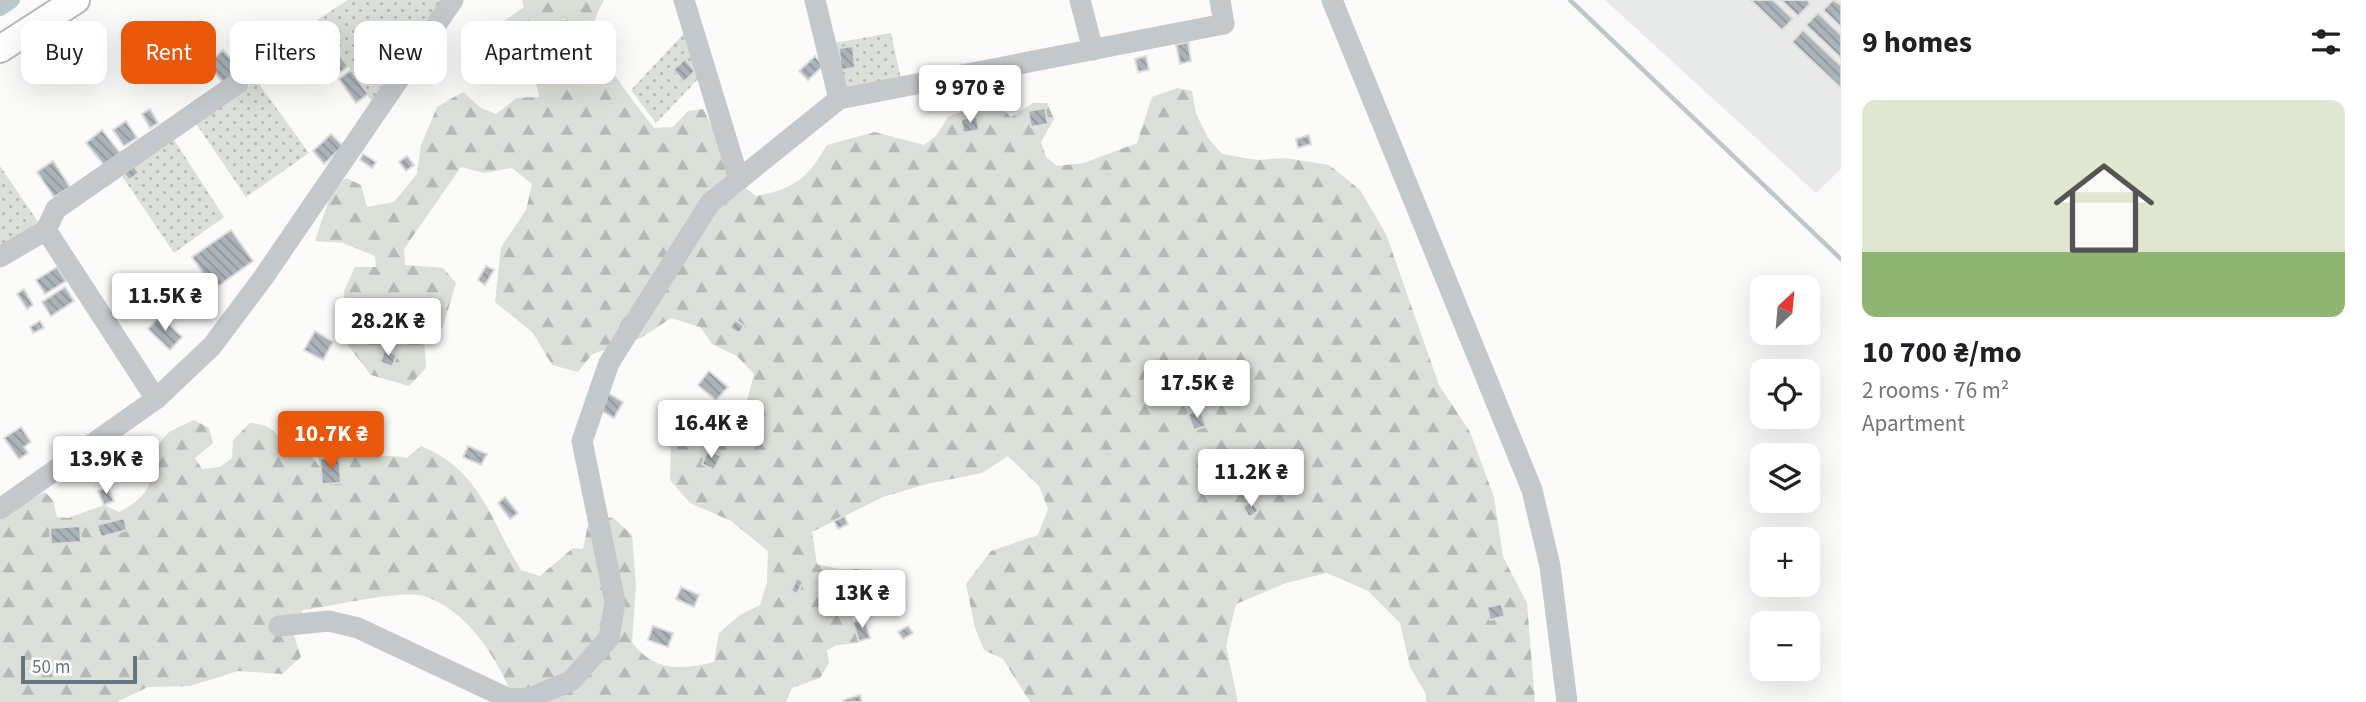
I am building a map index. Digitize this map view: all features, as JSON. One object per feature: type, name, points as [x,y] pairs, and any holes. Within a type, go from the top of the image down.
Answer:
[{"type":"main road","points":[[0,49],[76,0]]},
{"type":"street","points":[[0,509],[156,399],[212,346],[263,278],[453,0]]},
{"type":"street","points":[[684,0],[738,180]]},
{"type":"street","points":[[815,0],[839,99]]},
{"type":"street","points":[[1080,0],[1093,50]]},
{"type":"street","points":[[279,626],[330,621],[358,628],[509,699],[530,698],[571,681],[609,638],[615,602],[582,441],[609,363],[710,203],[839,99],[1224,24],[1220,0]]},
{"type":"street","points":[[1332,0],[1532,490],[1550,566],[1567,702]]},
{"type":"street","points":[[0,257],[46,230],[57,209],[237,84]]},
{"type":"street","points":[[46,230],[156,399]]},
{"type":"shaded area","points":[[1605,0],[1841,0],[1841,169],[1816,193]]},
{"type":"green space","points":[[348,0],[446,0],[432,21],[354,21],[354,75],[340,54],[340,21],[317,20]]},
{"type":"green space","points":[[522,0],[604,0],[595,21],[504,21],[524,7]]},
{"type":"green space","points":[[688,29],[702,75],[656,123],[631,90]]},
{"type":"green space","points":[[891,33],[901,79],[843,89],[834,43]]},
{"type":"green space","points":[[616,77],[654,128],[673,127],[688,111],[703,109],[744,187],[756,196],[780,190],[799,180],[813,166],[827,145],[875,132],[924,145],[936,136],[948,117],[991,99],[1011,117],[1033,103],[1047,103],[1054,119],[1041,142],[1046,157],[1057,166],[1084,163],[1137,143],[1152,97],[1177,88],[1192,91],[1196,114],[1208,138],[1222,154],[1257,160],[1285,158],[1329,165],[1360,190],[1386,234],[1439,385],[1470,432],[1494,497],[1503,557],[1527,603],[1535,702],[1426,702],[1426,694],[1410,667],[1400,623],[1368,591],[1327,573],[1286,583],[1236,604],[1226,646],[1238,702],[1030,702],[1003,659],[984,650],[975,628],[966,584],[991,551],[1038,535],[1048,509],[1039,486],[1008,456],[982,473],[927,484],[883,497],[812,532],[817,564],[839,569],[871,569],[880,605],[851,613],[858,643],[837,645],[827,650],[829,663],[820,678],[792,688],[786,702],[515,702],[501,671],[470,626],[457,614],[427,597],[402,595],[303,610],[294,635],[301,657],[282,674],[238,671],[190,686],[148,687],[117,702],[0,702],[0,517],[15,506],[45,492],[53,500],[57,517],[68,518],[104,505],[119,512],[144,494],[149,485],[157,448],[165,436],[194,420],[209,428],[213,443],[195,458],[202,469],[220,467],[232,458],[233,440],[250,423],[273,431],[282,444],[302,446],[320,467],[323,484],[341,482],[339,457],[343,448],[360,454],[407,458],[421,446],[442,456],[471,483],[521,570],[540,576],[573,548],[583,549],[588,524],[612,517],[632,535],[636,586],[632,642],[640,652],[659,664],[679,667],[714,662],[719,633],[740,615],[760,605],[767,583],[768,551],[731,521],[690,503],[670,480],[671,439],[683,414],[708,416],[732,424],[744,412],[754,374],[737,356],[712,344],[700,327],[671,318],[641,338],[592,354],[578,372],[552,365],[533,333],[495,302],[501,247],[526,210],[532,184],[512,168],[484,173],[461,167],[404,249],[405,265],[443,268],[456,283],[443,327],[424,337],[426,368],[409,386],[371,375],[347,344],[344,291],[355,267],[376,267],[375,256],[343,243],[315,241],[331,193],[346,178],[361,185],[367,207],[394,202],[417,174],[421,145],[437,107],[463,92],[481,108],[496,114],[517,98],[539,97],[536,84],[616,84]]},
{"type":"green space","points":[[250,84],[259,84],[309,153],[246,197],[195,122]]},
{"type":"green space","points":[[360,84],[390,84],[375,106]]},
{"type":"green space","points":[[171,135],[224,217],[174,253],[118,170]]},
{"type":"green space","points":[[0,166],[38,222],[0,247]]},
{"type":"building","points":[[1751,0],[1773,0],[1793,19],[1782,30]]},
{"type":"building","points":[[1781,0],[1807,0],[1810,4],[1798,16]]},
{"type":"building","points":[[1833,0],[1841,5],[1841,27],[1823,10]]},
{"type":"building","points":[[1818,13],[1841,35],[1841,58],[1806,25]]},
{"type":"building","points":[[1803,30],[1841,66],[1841,88],[1792,42]]},
{"type":"building","points":[[1188,42],[1191,61],[1180,64],[1176,45]]},
{"type":"building","points":[[853,46],[855,68],[841,70],[839,48]]},
{"type":"building","points":[[223,50],[230,58],[230,79],[224,84],[216,75],[216,56]]},
{"type":"building","points":[[340,56],[348,66],[340,73]]},
{"type":"building","points":[[815,56],[823,66],[808,80],[799,71]]},
{"type":"building","points":[[1146,56],[1149,70],[1138,72],[1135,59]]},
{"type":"building","points":[[685,59],[695,71],[684,82],[673,70]]},
{"type":"building","points":[[351,70],[354,84],[361,84],[368,94],[356,103],[340,78]]},
{"type":"building","points":[[1045,108],[1048,124],[1031,127],[1028,111]]},
{"type":"building","points":[[150,109],[158,123],[150,128],[142,114]]},
{"type":"building","points":[[977,117],[979,130],[963,133],[961,119]]},
{"type":"building","points":[[126,121],[137,138],[124,146],[113,130]]},
{"type":"building","points":[[102,130],[120,153],[104,165],[86,143]]},
{"type":"building","points":[[331,134],[343,146],[324,164],[313,151]]},
{"type":"building","points":[[1309,135],[1311,144],[1298,148],[1296,139]]},
{"type":"building","points":[[363,154],[376,162],[372,168],[360,160]]},
{"type":"building","points":[[407,156],[414,165],[406,171],[399,162]]},
{"type":"building","points":[[53,161],[70,187],[54,197],[37,172]]},
{"type":"building","points":[[133,165],[139,173],[129,180],[123,172]]},
{"type":"building","points":[[231,230],[253,261],[214,289],[192,257]]},
{"type":"building","points":[[486,266],[494,270],[485,285],[478,280]]},
{"type":"building","points":[[57,267],[66,281],[45,294],[36,280]]},
{"type":"building","points":[[65,287],[74,301],[51,316],[42,302]]},
{"type":"building","points":[[24,289],[33,305],[27,309],[17,294]]},
{"type":"building","points":[[160,316],[182,337],[170,350],[148,329]]},
{"type":"building","points":[[735,320],[744,326],[739,333],[730,328]]},
{"type":"building","points":[[40,321],[44,328],[33,333],[30,327]]},
{"type":"building","points":[[315,331],[333,342],[323,360],[304,350]]},
{"type":"building","points":[[385,350],[397,355],[392,367],[380,362]]},
{"type":"building","points":[[709,371],[728,387],[716,400],[698,385]]},
{"type":"building","points":[[606,392],[623,402],[614,418],[597,408]]},
{"type":"building","points":[[1200,409],[1206,426],[1194,430],[1188,414]]},
{"type":"building","points":[[21,427],[31,442],[24,447],[28,453],[19,459],[4,438]]},
{"type":"building","points":[[468,446],[487,454],[481,465],[463,457]]},
{"type":"building","points":[[708,450],[721,456],[714,470],[702,464]]},
{"type":"building","points":[[339,457],[341,483],[322,484],[320,459]]},
{"type":"building","points":[[108,487],[114,501],[104,505],[98,491]]},
{"type":"building","points":[[505,497],[518,513],[510,519],[498,503]]},
{"type":"building","points":[[1252,501],[1258,511],[1249,517],[1243,507]]},
{"type":"building","points":[[844,516],[848,524],[838,529],[834,521]]},
{"type":"building","points":[[124,518],[127,530],[101,537],[97,525]]},
{"type":"building","points":[[80,526],[81,542],[51,544],[50,528]]},
{"type":"building","points":[[797,578],[803,582],[797,594],[791,591]]},
{"type":"building","points":[[681,587],[699,595],[694,607],[676,599]]},
{"type":"building","points":[[1501,604],[1505,616],[1490,620],[1487,607]]},
{"type":"building","points":[[864,619],[870,638],[859,641],[853,622]]},
{"type":"building","points":[[653,626],[673,633],[668,647],[648,640]]},
{"type":"building","points":[[908,626],[913,633],[903,639],[898,632]]},
{"type":"building","points":[[860,695],[862,702],[843,700]]},
{"type":"waterway","points":[[0,8],[12,0]]},
{"type":"waterway","points":[[1570,0],[1841,259]]}]
